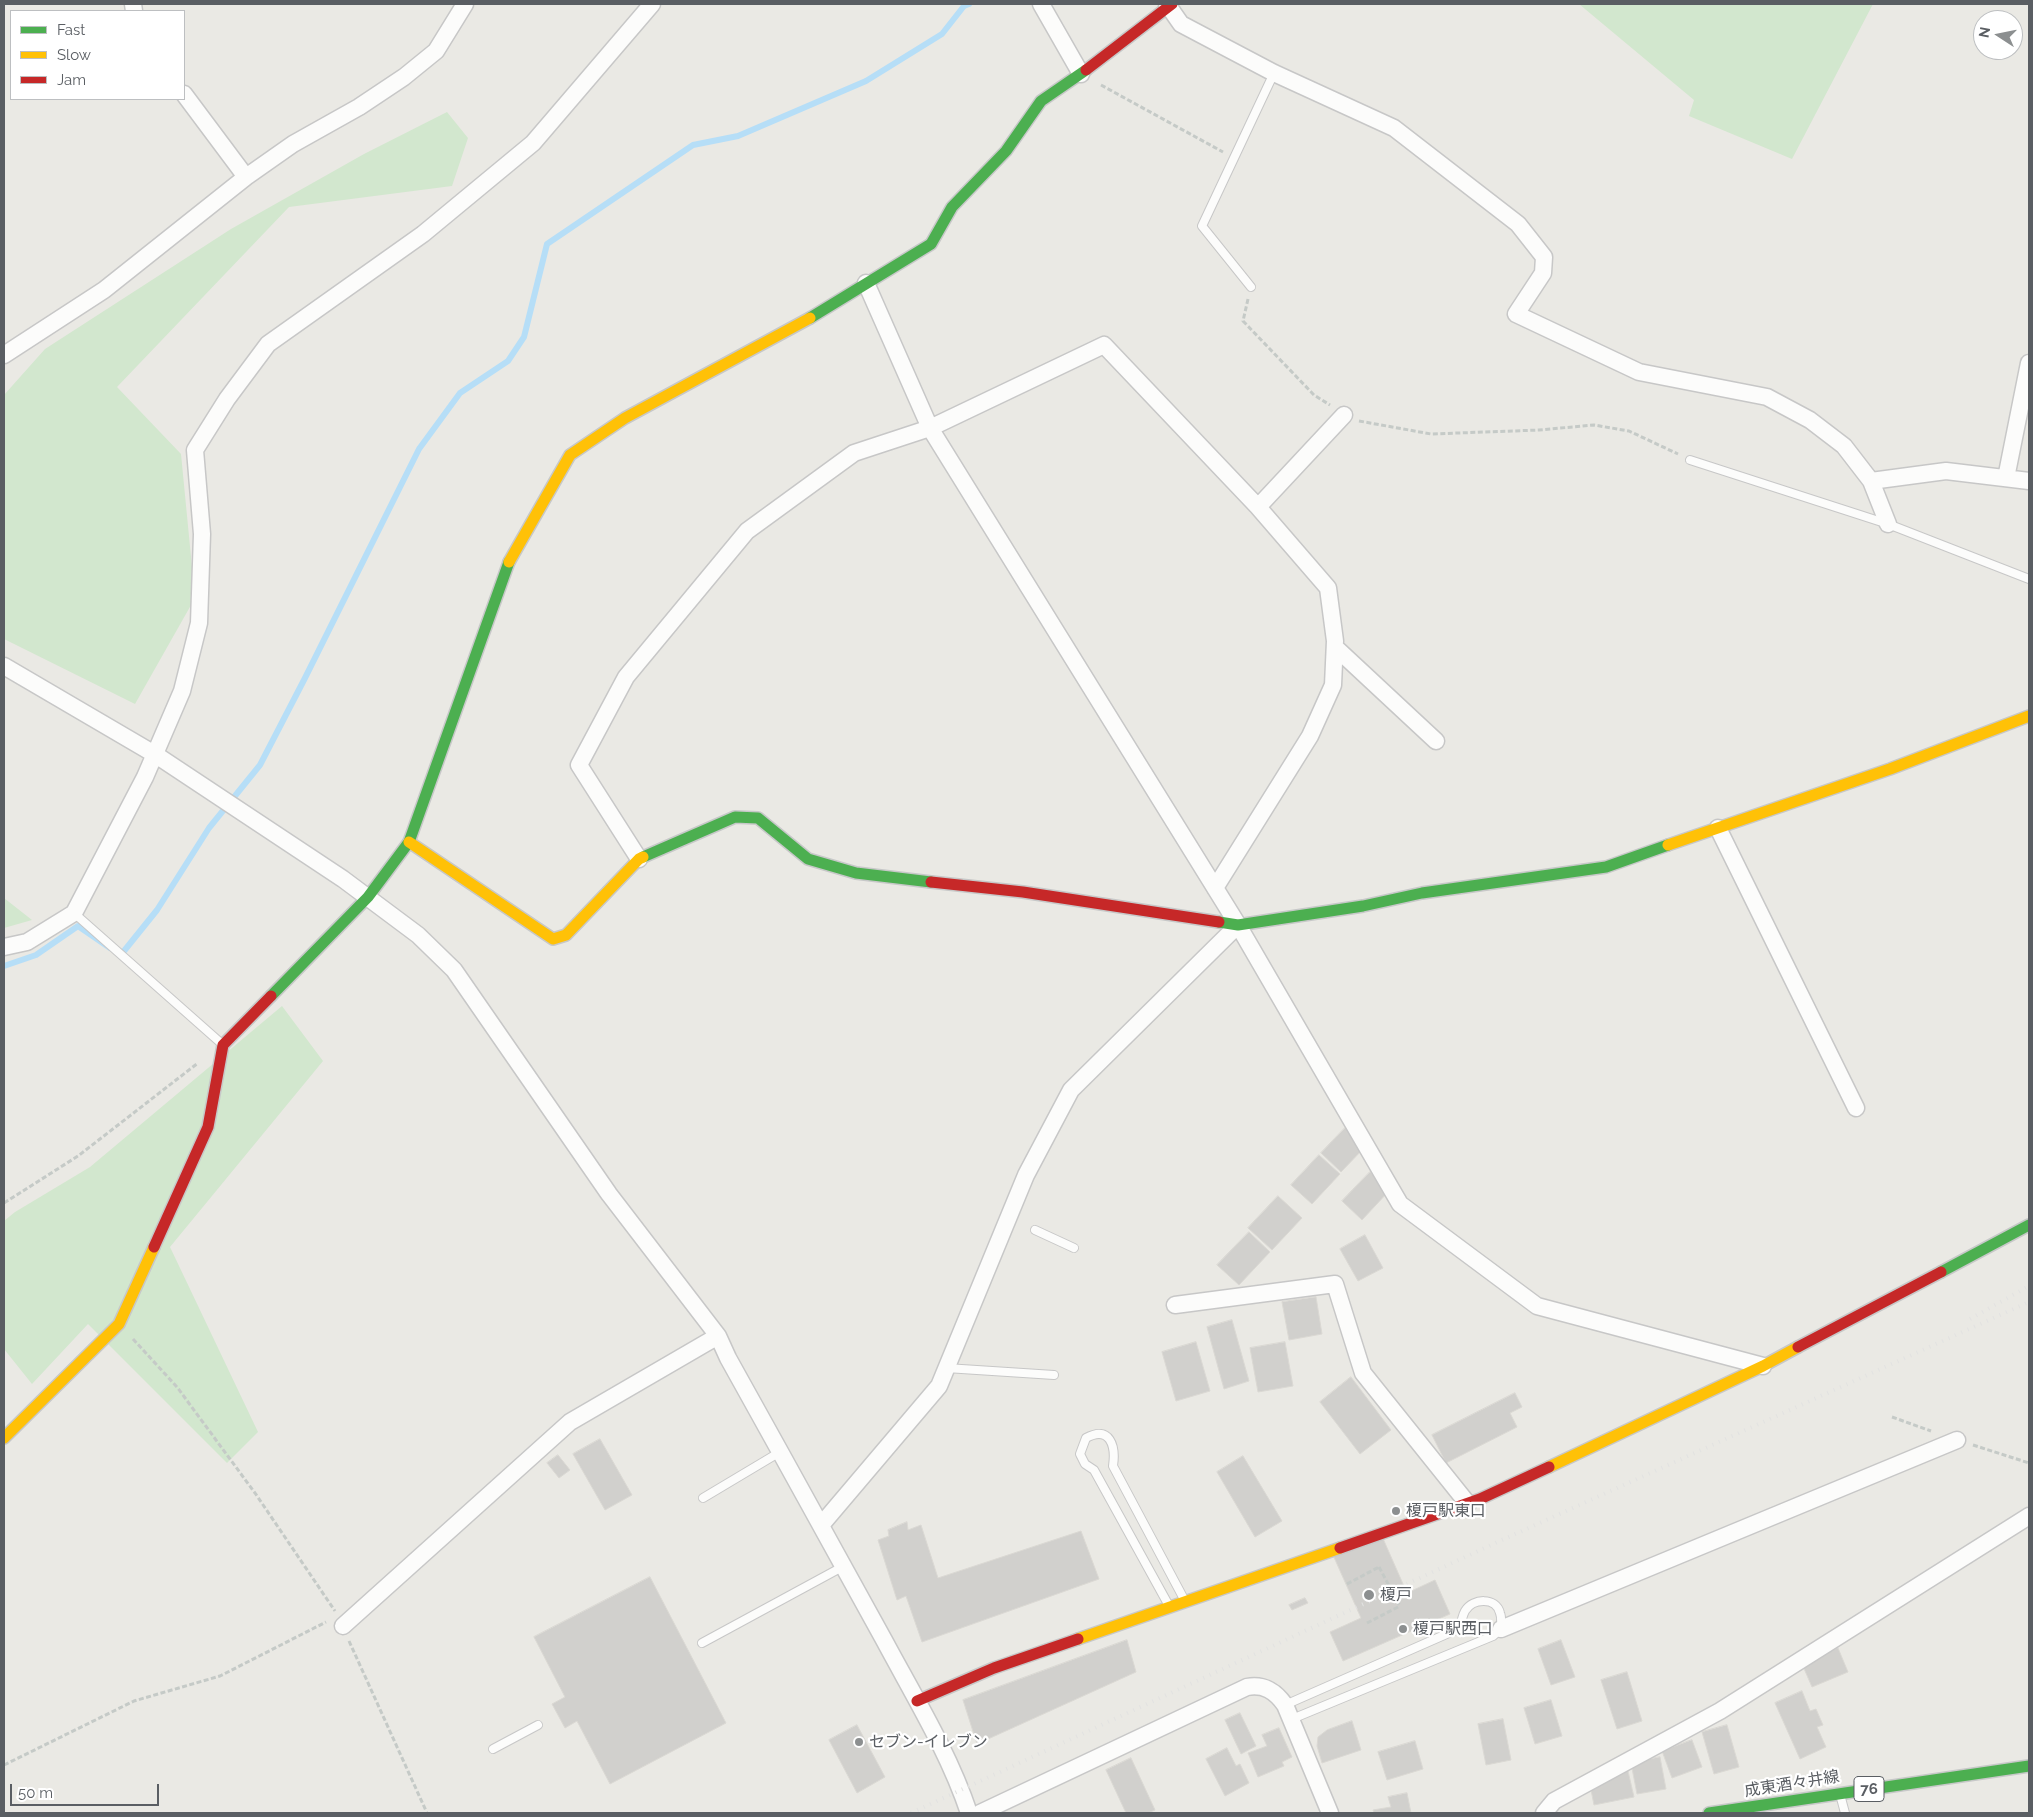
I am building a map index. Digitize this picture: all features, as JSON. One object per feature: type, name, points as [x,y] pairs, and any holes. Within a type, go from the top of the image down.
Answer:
[{"type":"street","points":[[4,355],[104,290],[246,177],[293,144],[360,108],[404,77],[436,51],[465,4]]},
{"type":"street","points":[[4,947],[27,942],[74,913],[156,755],[182,691],[199,623],[202,534],[195,450],[227,399],[268,344],[423,234],[533,143],[652,4]]},
{"type":"street","points":[[1041,4],[1081,74]]},
{"type":"street","points":[[4,1438],[119,1324],[208,1127],[223,1045],[368,897],[410,842],[511,557],[570,455],[624,418],[795,327],[930,244],[952,207],[1006,151],[1041,100],[1081,74],[1170,5],[1181,24],[1274,73],[1394,128],[1518,224],[1544,257],[1543,273],[1516,314],[1639,372],[1767,397],[1810,420],[1844,446],[1871,481],[1888,524]]},
{"type":"street","points":[[185,95],[246,177]]},
{"type":"street","points":[[866,283],[930,428],[1238,925],[1400,1204],[1537,1306],[1763,1366]]},
{"type":"street","points":[[639,859],[580,764],[626,677],[747,531],[854,453],[930,428],[1104,345],[1258,507],[1328,588],[1335,648],[1333,685],[1310,736],[1215,888]]},
{"type":"street","points":[[2006,478],[2029,364]]},
{"type":"street","points":[[1258,507],[1344,415]]},
{"type":"street","points":[[1871,481],[1946,471],[2029,481]]},
{"type":"street","points":[[1335,648],[1436,741]]},
{"type":"street","points":[[4,666],[156,755],[368,897],[418,935],[454,970],[609,1194],[718,1336],[728,1358],[822,1524],[917,1701],[961,1790],[970,1813]]},
{"type":"street","points":[[410,842],[553,939],[566,935],[639,859],[735,817],[758,818],[808,859],[856,873],[1023,892],[1238,925],[1362,906],[1422,893],[1606,867],[1890,770],[2029,716]]},
{"type":"street","points":[[1718,828],[1856,1108]]},
{"type":"street","points":[[822,1524],[939,1386],[1026,1175],[1071,1090],[1238,925]]},
{"type":"street","points":[[917,1701],[994,1668],[1468,1504],[1763,1366],[2029,1225]]},
{"type":"street","points":[[1175,1305],[1335,1284],[1363,1373],[1468,1504]]},
{"type":"street","points":[[340,1621],[570,1422],[718,1336]]},
{"type":"street","points":[[1501,1630],[1957,1440]]},
{"type":"street","points":[[1544,1813],[1554,1801],[1720,1711],[2029,1516]]},
{"type":"street","points":[[980,1813],[1246,1687],[1255,1686],[1266,1688],[1277,1694],[1289,1712],[1330,1813]]},
{"type":"street","name":"成東酒々井線","points":[[1709,1813],[2029,1766]]},
{"type":"lane","points":[[1251,287],[1202,226],[1274,73]]},
{"type":"lane","points":[[1690,460],[1888,524],[2029,580]]},
{"type":"lane","points":[[74,913],[223,1045]]},
{"type":"lane","points":[[1035,1230],[1074,1248]]},
{"type":"lane","points":[[946,1368],[1054,1375]]},
{"type":"lane","points":[[1169,1606],[1094,1470],[1085,1464],[1080,1454],[1086,1438],[1093,1434],[1111,1440],[1114,1448],[1113,1466],[1185,1601]]},
{"type":"lane","points":[[703,1498],[780,1452]]},
{"type":"lane","points":[[702,1643],[844,1566]]},
{"type":"lane","points":[[1482,1600],[1494,1604],[1500,1612],[1501,1630],[1493,1636],[1289,1712],[1458,1629],[1463,1621],[1465,1611],[1472,1603],[1482,1600]]},
{"type":"lane","points":[[493,1749],[538,1725]]},
{"type":"lane","points":[[1840,1793],[1845,1813]]},
{"type":"path","points":[[1081,74],[1234,158]]},
{"type":"path","points":[[1251,287],[1244,321],[1314,395],[1352,420],[1431,434],[1539,430],[1594,425],[1629,431],[1690,460]]},
{"type":"path","points":[[4,1203],[78,1156],[200,1062]]},
{"type":"path","points":[[119,1324],[177,1387],[255,1493],[340,1621],[427,1813]]},
{"type":"path","points":[[1347,1584],[1379,1567],[1400,1606],[1367,1624]]},
{"type":"path","points":[[4,1765],[134,1701],[220,1676],[340,1621]]},
{"type":"green space","points":[[1579,4],[1873,4],[1792,159],[1689,116],[1694,100]]},
{"type":"green space","points":[[447,112],[468,138],[452,186],[289,207],[117,387],[181,454],[195,598],[135,704],[4,639],[4,395],[45,349],[231,229],[364,154]]},
{"type":"green space","points":[[4,898],[32,920],[4,928]]},
{"type":"green space","points":[[282,1006],[323,1061],[170,1247],[258,1432],[227,1463],[88,1324],[32,1384],[4,1349],[4,1221],[15,1212],[90,1167]]},
{"type":"building","points":[[1345,1128],[1365,1147],[1341,1172],[1321,1153]]},
{"type":"building","points":[[1319,1155],[1340,1174],[1312,1204],[1291,1185]]},
{"type":"building","points":[[1370,1172],[1389,1191],[1362,1220],[1342,1201]]},
{"type":"building","points":[[1278,1196],[1302,1218],[1272,1250],[1248,1228]]},
{"type":"building","points":[[1249,1232],[1270,1252],[1239,1285],[1217,1265]]},
{"type":"building","points":[[1365,1235],[1383,1268],[1358,1281],[1340,1249]]},
{"type":"building","points":[[1316,1297],[1322,1334],[1289,1340],[1282,1302]]},
{"type":"building","points":[[1232,1320],[1249,1381],[1224,1389],[1207,1327]]},
{"type":"building","points":[[1196,1342],[1210,1391],[1176,1401],[1162,1352]]},
{"type":"building","points":[[1285,1342],[1293,1386],[1258,1392],[1250,1348]]},
{"type":"building","points":[[1351,1377],[1391,1430],[1360,1454],[1320,1402]]},
{"type":"building","points":[[1515,1393],[1522,1407],[1510,1413],[1517,1427],[1446,1463],[1432,1435]]},
{"type":"building","points":[[600,1439],[632,1495],[605,1510],[573,1454]]},
{"type":"building","points":[[558,1455],[570,1470],[559,1478],[547,1463]]},
{"type":"building","points":[[1243,1456],[1282,1521],[1255,1537],[1217,1472]]},
{"type":"building","points":[[907,1522],[908,1530],[921,1525],[938,1578],[1081,1531],[1099,1579],[922,1642],[906,1596],[897,1600],[878,1540],[889,1536],[888,1530]]},
{"type":"building","points":[[1381,1534],[1407,1593],[1435,1580],[1450,1614],[1343,1661],[1330,1632],[1361,1618],[1333,1555]]},
{"type":"building","points":[[650,1577],[726,1723],[610,1784],[577,1721],[565,1728],[552,1704],[565,1697],[534,1637]]},
{"type":"building","points":[[1305,1598],[1308,1603],[1292,1610],[1289,1605]]},
{"type":"building","points":[[1127,1640],[1136,1672],[977,1744],[963,1700]]},
{"type":"building","points":[[1561,1640],[1575,1677],[1551,1685],[1538,1649]]},
{"type":"building","points":[[1838,1648],[1848,1672],[1812,1687],[1802,1664]]},
{"type":"building","points":[[1627,1672],[1642,1721],[1617,1729],[1601,1680]]},
{"type":"building","points":[[1802,1691],[1810,1711],[1816,1709],[1823,1725],[1817,1727],[1826,1747],[1800,1759],[1775,1703]]},
{"type":"building","points":[[1551,1700],[1562,1736],[1535,1744],[1524,1708]]},
{"type":"building","points":[[1240,1713],[1256,1746],[1241,1754],[1225,1720]]},
{"type":"building","points":[[1503,1719],[1511,1760],[1486,1765],[1478,1724]]},
{"type":"building","points":[[1352,1721],[1361,1750],[1322,1763],[1317,1746],[1318,1737],[1327,1730]]},
{"type":"building","points":[[857,1725],[885,1777],[857,1793],[829,1740]]},
{"type":"building","points":[[1727,1725],[1739,1767],[1714,1774],[1702,1732]]},
{"type":"building","points":[[1279,1728],[1292,1757],[1282,1762],[1284,1766],[1258,1777],[1248,1753],[1267,1746],[1262,1735]]},
{"type":"building","points":[[1692,1740],[1702,1767],[1672,1778],[1662,1751]]},
{"type":"building","points":[[1415,1741],[1423,1769],[1387,1780],[1378,1752]]},
{"type":"building","points":[[1227,1748],[1236,1766],[1240,1764],[1249,1783],[1225,1796],[1206,1759]]},
{"type":"building","points":[[1660,1757],[1666,1789],[1637,1794],[1631,1763]]},
{"type":"building","points":[[1131,1758],[1155,1810],[1148,1813],[1126,1813],[1106,1770]]},
{"type":"building","points":[[1628,1771],[1634,1797],[1594,1805],[1590,1785],[1610,1775]]},
{"type":"building","points":[[1407,1793],[1411,1813],[1374,1813],[1373,1810],[1391,1807],[1388,1797]]},
{"type":"waterway","points":[[120,956],[157,910],[209,828],[260,765],[419,449],[460,393],[508,361],[524,337],[547,244],[693,145],[738,136],[866,81],[942,34],[964,6],[969,4]]},
{"type":"waterway","points":[[4,966],[36,955],[78,926],[110,948]]},
{"type":"railway","points":[[1970,1319],[2029,1286]]},
{"type":"railway","points":[[911,1813],[1502,1540],[2029,1302]]},
{"type":"traffic: fast","points":[[810,318],[931,244],[952,207],[1006,151],[1041,101],[1086,70]]},
{"type":"traffic: fast","points":[[271,996],[368,897],[409,842],[509,562]]},
{"type":"traffic: fast","points":[[643,857],[735,817],[758,818],[808,859],[856,873],[931,882]]},
{"type":"traffic: fast","points":[[1219,922],[1238,925],[1363,906],[1422,893],[1606,867],[1668,845]]},
{"type":"traffic: fast","points":[[1941,1272],[2029,1225]]},
{"type":"traffic: fast","points":[[1709,1813],[2029,1766]]},
{"type":"traffic: slow","points":[[509,562],[570,455],[625,418],[810,318]]},
{"type":"traffic: slow","points":[[1668,845],[1890,769],[2029,716]]},
{"type":"traffic: slow","points":[[409,842],[553,939],[566,935],[643,857]]},
{"type":"traffic: slow","points":[[4,1438],[119,1324],[154,1247]]},
{"type":"traffic: slow","points":[[1549,1467],[1763,1366],[1798,1347]]},
{"type":"traffic: slow","points":[[1078,1639],[1340,1548]]},
{"type":"traffic: jam","points":[[1086,70],[1172,4]]},
{"type":"traffic: jam","points":[[931,882],[1023,892],[1219,922]]},
{"type":"traffic: jam","points":[[154,1247],[208,1127],[223,1045],[271,996]]},
{"type":"traffic: jam","points":[[1798,1347],[1941,1272]]},
{"type":"traffic: jam","points":[[1340,1548],[1480,1499],[1549,1467]]},
{"type":"traffic: jam","points":[[917,1701],[994,1668],[1078,1639]]},
{"type":"place","name":"榎戸駅東口","points":[[1396,1511]]},
{"type":"place","name":"榎戸","points":[[1369,1595]]},
{"type":"place","name":"榎戸駅西口","points":[[1403,1629]]},
{"type":"place","name":"セブン-イレブン","points":[[859,1742]]}]
